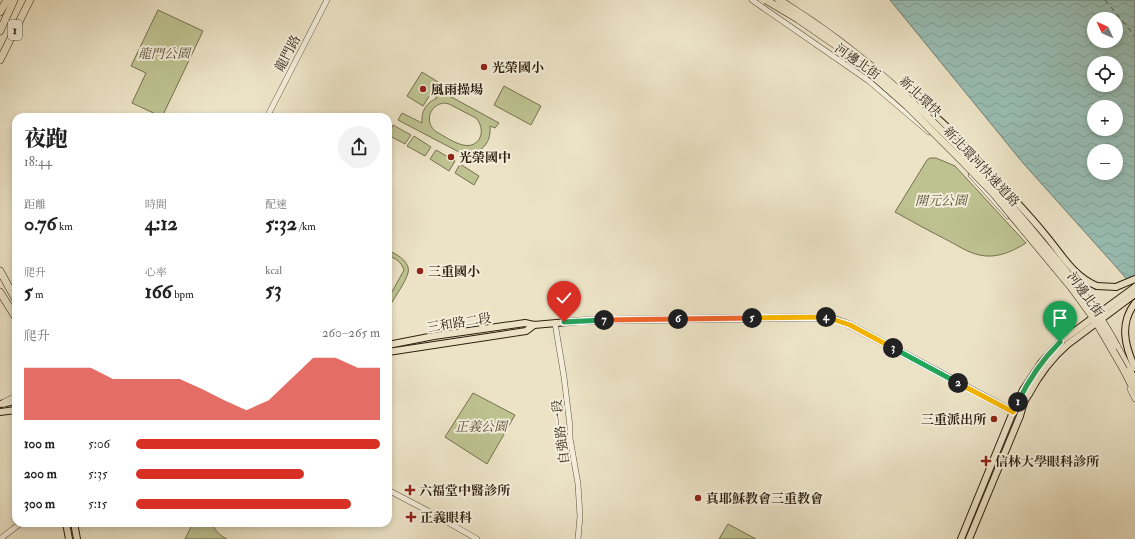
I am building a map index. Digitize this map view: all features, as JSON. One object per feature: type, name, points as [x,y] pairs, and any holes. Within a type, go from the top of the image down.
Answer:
[{"type":"highway","name":"1","points":[[0,12],[6,0]]},
{"type":"highway","points":[[0,31],[14,0]]},
{"type":"highway","name":"1","points":[[0,60],[30,0]]},
{"type":"highway","name":"新北環河快速道路","points":[[766,0],[805,24],[846,53],[908,106],[964,162],[993,193],[1071,287],[1112,348],[1135,392]]},
{"type":"highway","name":"新北環快","points":[[780,0],[831,34],[857,55],[913,103],[968,158],[1014,210],[1075,284],[1099,316],[1135,381]]},
{"type":"highway","points":[[0,271],[12,293]]},
{"type":"highway","points":[[0,279],[12,295]]},
{"type":"highway","points":[[0,292],[12,312]]},
{"type":"highway","points":[[2,404],[12,398]]},
{"type":"main road","points":[[923,110],[937,118],[947,127],[1047,237],[1069,266],[1083,279],[1097,286],[1110,287],[1123,285],[1135,279]]},
{"type":"main road","points":[[969,539],[1020,416],[1026,392],[1041,363],[1060,342],[1135,287]]},
{"type":"main road","points":[[961,539],[1013,412],[1026,392],[1058,352],[1135,294]]},
{"type":"main road","points":[[1135,303],[1128,314],[1125,332],[1126,344],[1135,368]]},
{"type":"main road","name":"三和路二段","points":[[392,344],[434,336],[525,323],[534,325],[612,320],[828,317],[850,325],[1013,412]]},
{"type":"main road","name":"三和路二段","points":[[392,351],[526,331],[534,325]]},
{"type":"main road","points":[[2,404],[12,402]]},
{"type":"main road","points":[[0,412],[12,410]]},
{"type":"main road","points":[[67,527],[69,539]]},
{"type":"main road","points":[[75,527],[77,539]]},
{"type":"street","name":"龍門路","points":[[269,113],[327,0]]},
{"type":"street","name":"河邊北街","points":[[752,0],[869,81],[935,138],[964,167],[1031,242],[1075,295],[1099,331],[1135,399]]},
{"type":"street","points":[[780,0],[844,43],[923,110],[982,168],[1091,300],[1135,377]]},
{"type":"street","name":"自強路一段","points":[[555,323],[564,377],[570,438],[578,484],[580,516],[578,539]]},
{"type":"street","points":[[392,492],[477,539]]},
{"type":"street","points":[[0,538],[15,527]]},
{"type":"green space","name":"龍門公園","points":[[158,10],[203,31],[164,113],[153,113],[132,103],[146,73],[131,66]]},
{"type":"green space","name":"風雨操場","points":[[422,72],[438,82],[423,106],[407,96]]},
{"type":"green space","points":[[504,86],[541,106],[531,125],[494,105]]},
{"type":"green space","points":[[435,88],[499,123],[495,128],[490,126],[488,142],[483,148],[476,152],[481,155],[478,162],[398,120],[402,113],[422,123],[423,111],[430,102],[437,98],[432,94]],"holes":[[[440,104],[449,104],[476,118],[481,128],[481,133],[480,138],[474,144],[463,145],[456,143],[435,131],[432,127],[429,118],[432,110]]]},
{"type":"green space","points":[[393,125],[411,135],[405,144],[392,137]]},
{"type":"green space","points":[[414,136],[431,147],[425,156],[407,146]]},
{"type":"green space","points":[[436,150],[455,161],[449,171],[430,159]]},
{"type":"green space","name":"開元公園","points":[[930,158],[936,158],[955,166],[1026,243],[1011,251],[1001,254],[991,256],[981,255],[962,248],[895,212],[927,160]]},
{"type":"green space","points":[[460,164],[479,176],[474,185],[455,173]]},
{"type":"green space","points":[[392,253],[405,262],[408,273],[403,285],[392,302],[392,292],[404,270],[398,261],[393,258]]},
{"type":"green space","name":"正義公園","points":[[473,393],[515,415],[487,464],[445,437]]},
{"type":"green space","points":[[728,524],[756,539],[719,539]]},
{"type":"green space","points":[[191,527],[214,527],[222,536],[227,539],[185,539]]},
{"type":"water","points":[[890,0],[1135,0],[1135,289],[1023,163]]},
{"type":"ferry route","points":[[1105,0],[1135,36]]},
{"type":"place","name":"光榮國小","points":[[484,67]]},
{"type":"place","name":"風雨操場","points":[[423,89]]},
{"type":"place","name":"光榮國中","points":[[451,157]]},
{"type":"place","name":"三重國小","points":[[420,271]]},
{"type":"place","name":"三重派出所","points":[[994,419]]},
{"type":"place","name":"信林大學眼科診所","points":[[986,461]]},
{"type":"place","name":"六福堂中醫診所","points":[[410,490]]},
{"type":"place","name":"真耶穌教會三重教會","points":[[698,498]]},
{"type":"place","name":"正義眼科","points":[[411,517]]},
{"type":"route","points":[[564,322],[594,320],[828,317],[850,325],[1013,412],[1031,377],[1041,363],[1060,342]]}]
